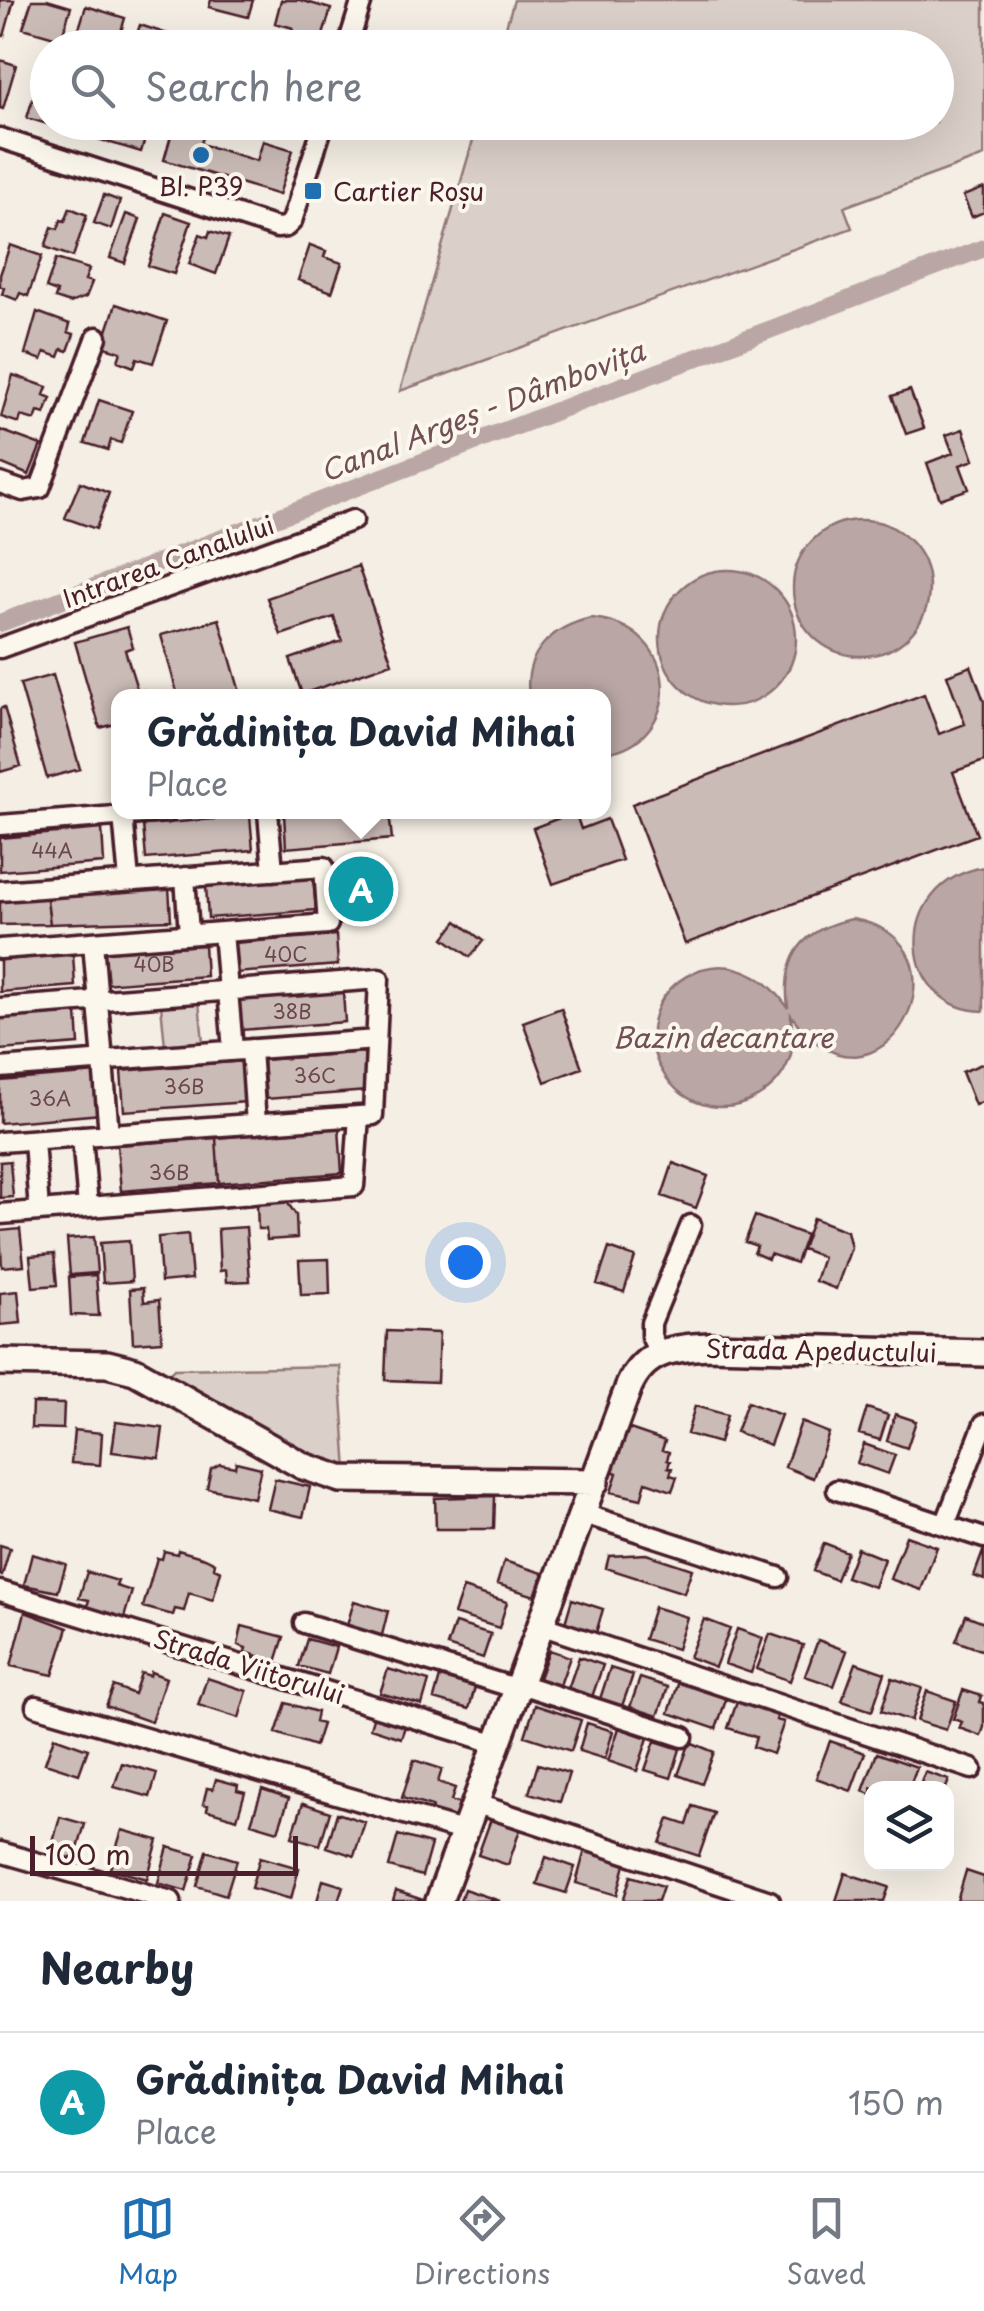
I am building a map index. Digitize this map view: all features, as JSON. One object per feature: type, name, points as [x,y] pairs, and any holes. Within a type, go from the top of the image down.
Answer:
[{"type":"street","points":[[353,30],[362,0]]},
{"type":"street","points":[[0,138],[277,228],[292,221],[318,140]]},
{"type":"street","points":[[0,483],[24,491],[40,488],[97,336]]},
{"type":"street","name":"Intrarea Canalului","points":[[0,648],[352,520]]},
{"type":"street","points":[[0,825],[111,816]]},
{"type":"street","points":[[123,819],[129,882]]},
{"type":"street","points":[[269,819],[273,871]]},
{"type":"street","points":[[0,891],[324,867],[328,924],[0,949]]},
{"type":"street","points":[[185,877],[189,934]]},
{"type":"street","points":[[223,932],[228,991],[256,1124]]},
{"type":"street","points":[[94,942],[109,1134]]},
{"type":"street","points":[[0,1008],[378,979],[374,1115],[0,1142]]},
{"type":"street","points":[[0,1068],[376,1040]]},
{"type":"street","points":[[0,1214],[354,1186],[359,1116]]},
{"type":"street","points":[[82,1136],[88,1207]]},
{"type":"street","points":[[34,1140],[39,1211]]},
{"type":"street","points":[[440,1901],[635,1372],[659,1352],[651,1336],[651,1323],[691,1224]]},
{"type":"street","name":"Strada Apeductului","points":[[659,1352],[709,1346],[984,1353]]},
{"type":"street","points":[[0,1362],[107,1364],[135,1371],[315,1472],[341,1479],[595,1482]]},
{"type":"street","points":[[945,1524],[984,1424]]},
{"type":"street","points":[[836,1490],[984,1538]]},
{"type":"street","points":[[584,1514],[778,1578]]},
{"type":"street","name":"Strada Viitorului","points":[[0,1591],[498,1744]]},
{"type":"street","points":[[304,1622],[683,1737]]},
{"type":"street","points":[[543,1626],[972,1770]]},
{"type":"street","points":[[36,1706],[466,1832]]},
{"type":"street","points":[[477,1804],[770,1901]]},
{"type":"street","points":[[0,1852],[172,1901]]},
{"type":"shaded area","points":[[514,0],[984,0],[984,156],[844,207],[852,228],[400,391],[473,140],[954,140],[954,30],[505,30]]},
{"type":"shaded area","points":[[199,1002],[203,1042],[165,1046],[161,1005]]},
{"type":"shaded area","points":[[340,1366],[347,1472],[323,1466],[168,1375],[174,1369]]},
{"type":"water","points":[[861,520],[887,526],[909,540],[923,562],[929,588],[923,614],[909,636],[887,650],[861,656],[835,650],[813,636],[799,614],[793,588],[799,562],[813,540],[835,526]]},
{"type":"water","points":[[728,570],[754,575],[776,590],[791,612],[796,638],[791,664],[776,686],[754,701],[728,706],[702,701],[680,686],[665,664],[660,638],[665,612],[680,590],[702,575]]},
{"type":"water","points":[[591,618],[622,626],[644,641],[657,662],[663,685],[660,708],[649,729],[631,745],[611,751],[611,689],[529,689],[531,667],[543,644],[577,622]]},
{"type":"water","points":[[984,867],[984,1011],[956,1005],[935,990],[922,969],[916,945],[920,920],[932,897],[953,878]]},
{"type":"water","name":"Bazin decantare","points":[[852,919],[891,934],[911,960],[914,992],[904,1022],[884,1045],[856,1056],[824,1048],[791,1015],[793,1043],[789,1060],[777,1081],[757,1097],[734,1106],[710,1106],[688,1098],[671,1084],[652,1043],[654,1017],[666,994],[685,977],[709,968],[736,968],[763,981],[788,1008],[788,974],[798,949],[819,930]]},
{"type":"building","points":[[0,0],[14,0],[4,36],[0,35]]},
{"type":"building","points":[[32,0],[71,7],[64,30],[23,28]]},
{"type":"building","points":[[211,0],[253,0],[248,17],[209,7]]},
{"type":"building","points":[[281,0],[300,0],[331,9],[325,30],[292,30],[275,23]]},
{"type":"building","points":[[86,6],[125,18],[121,30],[78,30]]},
{"type":"building","points":[[0,60],[16,65],[3,109],[0,108]]},
{"type":"building","points":[[101,140],[145,140],[141,152]]},
{"type":"building","name":"Bl. P39","points":[[170,140],[202,140],[201,144],[257,161],[263,141],[293,150],[279,195],[164,160]]},
{"type":"building","points":[[984,188],[984,212],[972,217],[963,196]]},
{"type":"building","points":[[104,195],[120,201],[111,229],[94,223]]},
{"type":"building","points":[[70,208],[87,215],[73,257],[45,247],[52,227],[58,229]]},
{"type":"building","points":[[165,213],[191,222],[174,274],[148,266]]},
{"type":"building","points":[[126,214],[140,219],[125,263],[110,258]]},
{"type":"building","points":[[210,231],[229,237],[216,274],[189,264],[200,234],[208,237]]},
{"type":"building","points":[[10,245],[42,256],[28,296],[20,293],[17,300],[2,294],[4,288],[0,286]]},
{"type":"building","points":[[310,245],[326,251],[324,257],[342,263],[332,292],[298,280]]},
{"type":"building","points":[[56,259],[89,269],[85,280],[92,282],[86,297],[70,303],[55,298],[57,292],[46,288]]},
{"type":"building","points":[[116,304],[167,321],[153,363],[137,358],[134,367],[118,361],[121,352],[102,346]]},
{"type":"building","points":[[37,312],[70,324],[68,332],[74,334],[68,351],[62,349],[59,357],[45,352],[42,360],[25,354]]},
{"type":"building","points":[[13,375],[47,387],[44,395],[51,398],[45,414],[38,412],[35,420],[21,416],[19,423],[1,417]]},
{"type":"building","points":[[910,390],[924,428],[906,434],[892,396]]},
{"type":"building","points":[[99,400],[132,411],[121,443],[111,440],[108,450],[85,443]]},
{"type":"building","points":[[963,429],[974,460],[960,465],[969,489],[940,499],[927,463],[953,453],[946,435]]},
{"type":"building","points":[[0,430],[41,445],[29,475],[0,463]]},
{"type":"building","points":[[80,482],[109,493],[96,529],[65,518]]},
{"type":"building","points":[[358,566],[392,663],[317,689],[300,689],[290,659],[342,641],[334,617],[281,635],[267,598]]},
{"type":"building","points":[[219,619],[239,689],[176,689],[161,635]]},
{"type":"building","points":[[127,627],[133,647],[125,650],[137,689],[111,689],[111,725],[100,728],[75,642]]},
{"type":"building","points":[[971,666],[984,701],[984,761],[953,772],[977,835],[685,944],[632,804],[924,694],[939,734],[965,724],[947,675]]},
{"type":"building","points":[[53,675],[80,769],[47,778],[20,684]]},
{"type":"building","points":[[4,707],[21,766],[0,772],[0,709]]},
{"type":"building","points":[[250,819],[253,850],[146,859],[143,825]]},
{"type":"building","points":[[284,819],[390,819],[392,839],[286,848]]},
{"type":"building","points":[[557,819],[577,819],[581,829],[607,819],[622,860],[553,884],[533,828]]},
{"type":"building","points":[[102,829],[104,863],[0,871],[0,838]]},
{"type":"building","points":[[379,869],[381,905],[344,908],[341,872]]},
{"type":"building","points":[[313,878],[316,910],[208,918],[206,885]]},
{"type":"building","points":[[169,887],[171,920],[50,924],[46,892]]},
{"type":"building","points":[[46,892],[50,924],[0,925],[0,894]]},
{"type":"building","points":[[457,921],[483,941],[470,957],[444,938]]},
{"type":"building","points":[[336,935],[338,965],[236,973],[233,943]]},
{"type":"building","points":[[204,945],[206,976],[103,984],[101,952]]},
{"type":"building","points":[[73,954],[75,986],[0,992],[0,960]]},
{"type":"building","points":[[343,991],[345,1022],[241,1030],[239,999]]},
{"type":"building","points":[[561,1008],[582,1068],[545,1082],[523,1022]]},
{"type":"building","points":[[77,1012],[79,1044],[0,1050],[0,1018]]},
{"type":"building","points":[[364,1052],[367,1091],[266,1099],[263,1060]]},
{"type":"building","points":[[243,1061],[246,1102],[124,1111],[121,1071]]},
{"type":"building","points":[[984,1063],[984,1101],[975,1105],[962,1072]]},
{"type":"building","points":[[97,1073],[101,1114],[0,1123],[0,1081]]},
{"type":"building","points":[[339,1128],[342,1173],[219,1183],[216,1138]]},
{"type":"building","points":[[216,1138],[219,1183],[121,1191],[117,1145]]},
{"type":"building","points":[[10,1161],[13,1197],[0,1198],[0,1162]]},
{"type":"building","points":[[673,1163],[708,1176],[696,1208],[662,1196]]},
{"type":"building","points":[[287,1202],[296,1215],[297,1238],[267,1240],[266,1229],[258,1229],[257,1204]]},
{"type":"building","points":[[755,1216],[806,1235],[796,1263],[754,1253],[757,1246],[745,1242]]},
{"type":"building","points":[[813,1218],[847,1231],[851,1248],[836,1289],[815,1281],[823,1257],[802,1249]]},
{"type":"building","points":[[246,1227],[250,1281],[227,1282],[226,1270],[220,1271],[218,1229]]},
{"type":"building","points":[[20,1229],[24,1265],[2,1267],[0,1231]]},
{"type":"building","points":[[188,1234],[192,1279],[161,1282],[158,1237]]},
{"type":"building","points":[[94,1237],[97,1273],[70,1275],[67,1239]]},
{"type":"building","points":[[129,1241],[132,1281],[103,1283],[100,1243]]},
{"type":"building","points":[[609,1248],[635,1257],[624,1292],[597,1284]]},
{"type":"building","points":[[54,1254],[57,1285],[33,1287],[30,1256]]},
{"type":"building","points":[[329,1259],[330,1294],[301,1295],[299,1260]]},
{"type":"building","points":[[96,1275],[99,1316],[71,1315],[69,1277]]},
{"type":"building","points":[[143,1288],[144,1302],[159,1300],[162,1341],[133,1343],[130,1289]]},
{"type":"building","points":[[18,1291],[21,1323],[0,1325],[0,1293]]},
{"type":"building","points":[[387,1331],[439,1333],[437,1382],[385,1380]]},
{"type":"building","points":[[747,1402],[781,1415],[770,1445],[736,1432]]},
{"type":"building","points":[[32,1403],[64,1404],[63,1429],[31,1428]]},
{"type":"building","points":[[695,1406],[727,1415],[719,1443],[687,1434]]},
{"type":"building","points":[[867,1408],[888,1415],[880,1440],[859,1434]]},
{"type":"building","points":[[895,1414],[916,1421],[907,1448],[887,1441]]},
{"type":"building","points":[[116,1422],[163,1428],[159,1458],[112,1452]]},
{"type":"building","points":[[801,1422],[829,1433],[813,1478],[785,1467]]},
{"type":"building","points":[[627,1428],[665,1441],[662,1450],[669,1452],[670,1475],[677,1477],[672,1491],[646,1482],[641,1499],[611,1492],[617,1473],[612,1471]]},
{"type":"building","points":[[74,1430],[102,1433],[100,1465],[71,1463]]},
{"type":"building","points":[[864,1444],[895,1455],[888,1474],[857,1463]]},
{"type":"building","points":[[236,1462],[261,1468],[254,1498],[207,1488],[211,1469],[220,1464],[235,1467]]},
{"type":"building","points":[[275,1479],[310,1487],[303,1517],[268,1509]]},
{"type":"building","points":[[495,1496],[494,1529],[436,1529],[435,1498]]},
{"type":"building","points":[[906,1536],[937,1547],[921,1590],[890,1579]]},
{"type":"building","points":[[824,1543],[847,1552],[836,1580],[813,1571]]},
{"type":"building","points":[[0,1545],[10,1548],[2,1576],[0,1575]]},
{"type":"building","points":[[857,1548],[884,1559],[874,1587],[846,1577]]},
{"type":"building","points":[[984,1549],[984,1580],[974,1576]]},
{"type":"building","points":[[178,1550],[205,1558],[221,1571],[213,1600],[189,1593],[184,1611],[175,1609],[173,1615],[143,1607],[157,1558],[162,1559],[164,1551],[177,1554]]},
{"type":"building","points":[[32,1554],[66,1564],[58,1592],[24,1585]]},
{"type":"building","points":[[646,1554],[692,1569],[684,1593],[606,1568],[609,1556]]},
{"type":"building","points":[[504,1561],[543,1573],[535,1596],[497,1584]]},
{"type":"building","points":[[87,1572],[118,1581],[116,1586],[132,1591],[123,1621],[86,1610],[89,1600],[79,1598]]},
{"type":"building","points":[[463,1588],[507,1602],[499,1628],[454,1614]]},
{"type":"building","points":[[572,1599],[603,1609],[596,1633],[565,1623]]},
{"type":"building","points":[[354,1601],[388,1611],[381,1639],[346,1629]]},
{"type":"building","points":[[654,1607],[687,1617],[677,1649],[644,1639]]},
{"type":"building","points":[[25,1612],[68,1628],[53,1675],[11,1666]]},
{"type":"building","points":[[966,1615],[984,1622],[984,1651],[956,1641]]},
{"type":"building","points":[[704,1619],[730,1629],[715,1667],[689,1657]]},
{"type":"building","points":[[455,1623],[491,1634],[483,1658],[447,1646]]},
{"type":"building","points":[[242,1626],[284,1637],[276,1662],[245,1652],[246,1648],[238,1645]]},
{"type":"building","points":[[737,1629],[763,1638],[751,1673],[725,1664]]},
{"type":"building","points":[[770,1634],[803,1645],[790,1681],[757,1669]]},
{"type":"building","points":[[307,1639],[336,1647],[328,1674],[299,1666]]},
{"type":"building","points":[[818,1640],[847,1651],[834,1686],[805,1676]]},
{"type":"building","points":[[549,1650],[570,1657],[559,1688],[538,1681]]},
{"type":"building","points":[[579,1657],[603,1665],[592,1697],[568,1689]]},
{"type":"building","points":[[856,1663],[885,1673],[872,1711],[842,1701]]},
{"type":"building","points":[[610,1668],[633,1675],[622,1706],[600,1699]]},
{"type":"building","points":[[388,1669],[429,1681],[422,1705],[380,1693]]},
{"type":"building","points":[[151,1672],[166,1678],[151,1722],[106,1706],[114,1686],[134,1694],[141,1673],[150,1676]]},
{"type":"building","points":[[440,1677],[475,1687],[469,1709],[434,1699]]},
{"type":"building","points":[[207,1678],[247,1691],[239,1718],[198,1705]]},
{"type":"building","points":[[640,1678],[668,1687],[658,1716],[630,1707]]},
{"type":"building","points":[[892,1678],[922,1688],[911,1721],[881,1711]]},
{"type":"building","points":[[679,1681],[727,1697],[716,1729],[669,1713]]},
{"type":"building","points":[[963,1690],[982,1696],[981,1736],[959,1728],[962,1722],[953,1719]]},
{"type":"building","points":[[927,1691],[956,1701],[946,1730],[917,1721]]},
{"type":"building","points":[[739,1696],[779,1710],[776,1720],[784,1722],[773,1754],[753,1747],[756,1737],[728,1728]]},
{"type":"building","points":[[286,1703],[317,1712],[315,1722],[322,1724],[315,1746],[276,1733]]},
{"type":"building","points":[[535,1705],[581,1720],[571,1751],[525,1736]]},
{"type":"building","points":[[376,1708],[408,1718],[401,1738],[370,1728]]},
{"type":"building","points":[[587,1723],[613,1731],[605,1759],[579,1751]]},
{"type":"building","points":[[619,1728],[648,1738],[637,1771],[608,1761]]},
{"type":"building","points":[[54,1737],[88,1749],[79,1774],[45,1763]]},
{"type":"building","points":[[655,1741],[680,1749],[671,1778],[645,1770]]},
{"type":"building","points":[[830,1741],[865,1753],[851,1791],[816,1778]]},
{"type":"building","points":[[690,1742],[714,1752],[702,1784],[678,1775]]},
{"type":"building","points":[[877,1753],[917,1767],[912,1781],[867,1781]]},
{"type":"building","points":[[414,1760],[442,1769],[438,1782],[455,1788],[451,1801],[462,1804],[456,1821],[430,1813],[432,1807],[402,1798]]},
{"type":"building","points":[[122,1763],[157,1773],[150,1797],[114,1787]]},
{"type":"building","points":[[538,1764],[569,1773],[560,1802],[529,1793]]},
{"type":"building","points":[[925,1772],[949,1780],[949,1781],[922,1781]]},
{"type":"building","points":[[216,1779],[238,1785],[237,1790],[245,1792],[237,1819],[207,1810],[208,1805],[203,1804],[207,1788],[213,1789]]},
{"type":"building","points":[[262,1789],[289,1798],[278,1831],[251,1823]]},
{"type":"building","points":[[303,1803],[330,1812],[320,1845],[292,1837]]},
{"type":"building","points":[[693,1806],[714,1813],[699,1856],[660,1843],[669,1819],[687,1825]]},
{"type":"building","points":[[337,1813],[365,1822],[354,1856],[327,1847]]},
{"type":"building","points":[[60,1817],[85,1824],[75,1859],[50,1853]]},
{"type":"building","points":[[491,1819],[520,1830],[508,1865],[478,1855]]},
{"type":"building","points":[[122,1830],[158,1840],[147,1879],[110,1869]]},
{"type":"building","points":[[398,1835],[431,1844],[422,1876],[389,1867]]},
{"type":"building","points":[[168,1847],[197,1855],[186,1891],[158,1883]]},
{"type":"building","points":[[585,1850],[626,1861],[617,1895],[576,1883]]},
{"type":"building","points":[[207,1851],[237,1860],[226,1895],[197,1886]]},
{"type":"building","points":[[260,1857],[299,1868],[291,1899],[251,1888]]},
{"type":"building","points":[[546,1857],[575,1867],[566,1893],[537,1884]]},
{"type":"building","points":[[966,1871],[984,1877],[984,1901],[957,1901]]},
{"type":"building","points":[[845,1873],[889,1887],[884,1901],[836,1901]]},
{"type":"building","points":[[631,1876],[663,1886],[658,1901],[623,1901]]},
{"type":"building","points":[[323,1880],[343,1886],[338,1901],[317,1901]]},
{"type":"building","points":[[464,1889],[500,1901],[460,1901]]},
{"type":"building","points":[[396,1891],[426,1901],[393,1901]]},
{"type":"waterway","name":"Canal Argeș - Dâmbovița","points":[[0,623],[984,248]]},
{"type":"place","name":"Bl. P39","points":[[201,155]]},
{"type":"place","name":"Cartier Roșu","points":[[313,191]]},
{"type":"place","name":"Grădinița David Mihai","points":[[361,889]]}]
